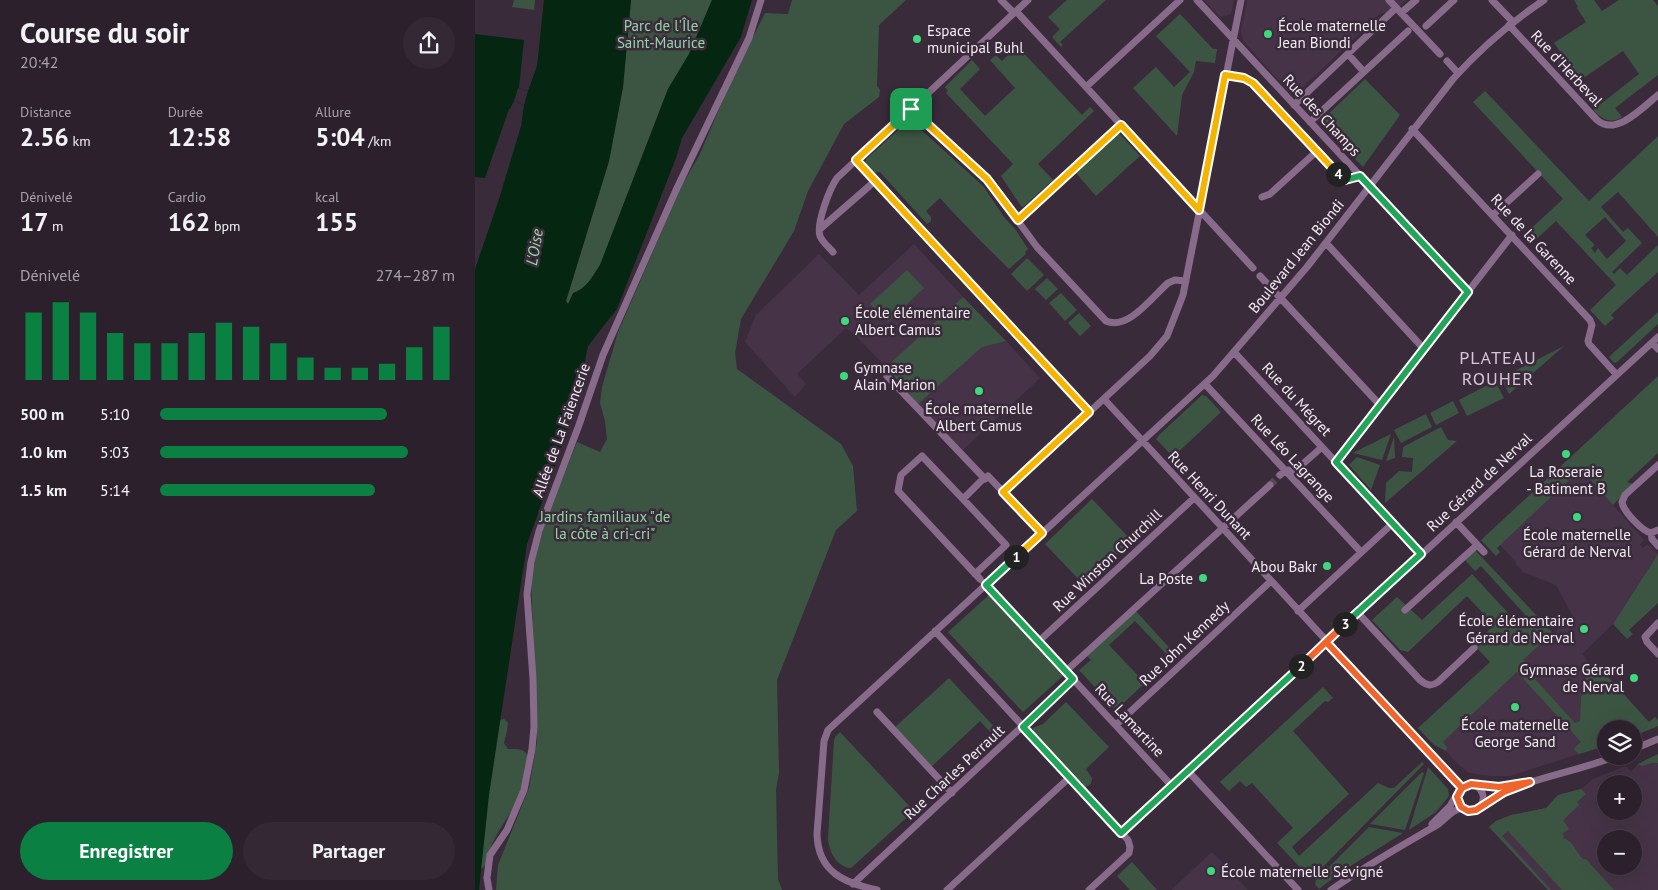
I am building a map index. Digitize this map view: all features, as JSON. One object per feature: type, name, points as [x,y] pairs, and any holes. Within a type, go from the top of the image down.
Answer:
[{"type":"street","name":"Allée de La Faïencerie","points":[[489,890],[487,878],[490,855],[507,830],[524,790],[532,749],[534,733],[533,678],[527,594],[529,575],[539,531],[603,356],[677,188],[749,38],[761,0]]},
{"type":"street","points":[[1001,0],[1015,12],[1086,87],[1253,268]]},
{"type":"street","points":[[833,252],[821,238],[819,229],[824,209],[837,178],[1028,0]]},
{"type":"street","points":[[1086,87],[1180,0]]},
{"type":"street","name":"Rue des Champs","points":[[1197,0],[1468,292]]},
{"type":"street","points":[[1003,492],[1150,356],[1167,336],[1181,302],[1241,0]]},
{"type":"street","points":[[1389,0],[1440,54]]},
{"type":"street","points":[[1294,105],[1348,54],[1399,10],[1416,0]]},
{"type":"street","points":[[1426,26],[1454,0]]},
{"type":"street","points":[[1493,0],[1511,24]]},
{"type":"street","name":"Boulevard Jean Biondi","points":[[981,580],[1042,533],[1205,384],[1281,298],[1326,243],[1412,129],[1458,74],[1511,24],[1544,0]]},
{"type":"street","name":"Rue d'Herbeval","points":[[1511,24],[1597,120],[1604,125],[1615,126],[1623,122],[1658,95]]},
{"type":"street","points":[[1310,122],[1408,31]]},
{"type":"street","points":[[1348,54],[1364,72]]},
{"type":"street","points":[[1447,61],[1458,74]]},
{"type":"street","points":[[1225,75],[1244,78],[1250,81],[1343,179],[1348,180],[1360,176]]},
{"type":"street","points":[[911,109],[987,179],[1037,247],[1103,319],[1109,323],[1121,323],[1129,319],[1171,281],[1185,281]]},
{"type":"street","points":[[1018,220],[1121,125]]},
{"type":"street","name":"Rue de la Garenne","points":[[1412,129],[1590,320],[1593,325],[1588,341],[1589,344],[1616,374]]},
{"type":"street","points":[[1262,197],[1270,194],[1317,151]]},
{"type":"street","points":[[856,160],[1089,412]]},
{"type":"street","points":[[1493,215],[1538,174]]},
{"type":"street","points":[[819,229],[875,181]]},
{"type":"street","points":[[1336,462],[1512,236]]},
{"type":"street","points":[[1326,243],[1424,349]]},
{"type":"street","points":[[1260,276],[1380,405]]},
{"type":"street","name":"Rue Gérard de Nerval","points":[[1121,833],[1358,612],[1658,337]]},
{"type":"street","points":[[1652,343],[1658,349]]},
{"type":"street","name":"Rue du Mégret","points":[[1234,352],[1421,554]]},
{"type":"street","points":[[887,376],[985,479],[988,476],[1042,533]]},
{"type":"street","name":"Rue Léo Lagrange","points":[[1205,384],[1251,433],[1283,473],[1361,552]]},
{"type":"street","name":"Rue Henri Dunant","points":[[1104,399],[1462,788]]},
{"type":"street","points":[[1283,473],[1297,470],[1322,447]]},
{"type":"street","name":"Rue Lamartine","points":[[963,499],[922,456],[901,475],[899,490],[1172,786]]},
{"type":"street","points":[[1658,465],[1625,495],[1622,502],[1623,508],[1645,531],[1655,532],[1653,539],[1658,546]]},
{"type":"street","points":[[877,890],[853,884],[837,876],[826,864],[818,849],[817,834],[825,737],[830,728],[935,631],[981,580],[1006,545],[963,499],[981,481]]},
{"type":"street","points":[[1066,671],[1270,485]]},
{"type":"street","name":"Rue Winston Churchill","points":[[1038,642],[1194,498]]},
{"type":"street","points":[[1456,522],[1484,552]]},
{"type":"street","points":[[1298,611],[1393,523]]},
{"type":"street","points":[[1405,610],[1477,545]]},
{"type":"street","name":"Rue John Kennedy","points":[[1116,725],[1271,581]]},
{"type":"street","points":[[1358,612],[1420,680],[1428,685],[1432,686],[1438,682],[1474,648]]},
{"type":"street","points":[[1658,624],[1645,637],[1658,654]]},
{"type":"street","points":[[935,631],[1129,842],[1129,853],[1089,890]]},
{"type":"street","name":"Rue Charles Perrault","points":[[853,884],[1073,679]]},
{"type":"street","points":[[877,712],[952,793]]},
{"type":"street","points":[[1642,746],[1658,739]]},
{"type":"street","points":[[1420,834],[1439,817],[1462,788],[1469,785],[1499,787],[1530,782],[1597,763]]},
{"type":"street","points":[[1188,771],[1298,890]]},
{"type":"street","points":[[947,890],[1070,778]]},
{"type":"street","points":[[1457,795],[1458,802],[1463,808],[1470,811],[1479,808],[1504,792],[1530,782]]},
{"type":"street","points":[[1477,786],[1484,797],[1483,803],[1479,808]]},
{"type":"street","points":[[1331,890],[1420,834],[1441,823],[1456,810],[1463,808]]},
{"type":"shaded area","points":[[1204,0],[1234,0],[1231,14],[1220,17]]},
{"type":"shaded area","points":[[1247,0],[1407,0],[1386,13],[1381,13],[1297,93],[1291,94],[1243,41],[1241,31]]},
{"type":"shaded area","name":"École élémentaire Albert Camus","points":[[914,244],[963,297],[886,367],[846,328],[797,374],[806,384],[795,397],[745,342],[756,315],[819,254],[859,295]]},
{"type":"shaded area","name":"École maternelle Albert Camus","points":[[1006,341],[1040,378],[962,451],[918,404],[982,346]]},
{"type":"shaded area","points":[[1581,469],[1644,540],[1640,544],[1643,548],[1648,544],[1658,554],[1613,624],[1582,654],[1589,663],[1581,697],[1580,721],[1575,723],[1522,666],[1523,660],[1553,633],[1574,618],[1556,585],[1523,572],[1500,545]]},
{"type":"shaded area","name":"École maternelle George Sand","points":[[1517,672],[1581,742],[1573,749],[1579,754],[1510,776],[1469,773],[1446,751],[1447,747],[1443,742]]},
{"type":"shaded area","points":[[1658,754],[1658,890],[1548,890],[1489,827],[1496,821],[1511,815],[1546,808],[1558,795],[1581,789],[1597,777],[1597,820],[1642,820],[1642,775],[1603,775],[1626,766],[1631,771],[1637,765],[1642,765],[1642,762]]},
{"type":"shaded area","name":"École maternelle Sévigné","points":[[1212,852],[1248,890],[1171,890]]},
{"type":"green space","points":[[514,0],[535,0],[534,10],[512,7]]},
{"type":"green space","name":"Parc de l'Île Saint-Maurice","points":[[631,0],[712,0],[689,54],[668,89],[600,265],[588,283],[568,304],[566,301],[609,161],[623,87]]},
{"type":"green space","name":"Jardins familiaux \"de la côte à cri-cri\"","points":[[792,0],[906,0],[879,25],[877,86],[880,90],[879,97],[844,124],[808,191],[794,231],[741,319],[735,353],[737,369],[841,444],[853,466],[857,511],[836,530],[777,680],[779,773],[776,790],[778,879],[782,890],[496,890],[498,865],[529,788],[537,742],[531,580],[538,545],[577,442],[600,452],[607,439],[600,403],[602,387],[618,332],[682,185],[699,156],[732,79],[765,13],[788,14]]},
{"type":"green space","points":[[1067,0],[1106,0],[1060,42],[1063,45],[1061,47],[1052,37],[1060,29],[1048,17]]},
{"type":"green space","points":[[1574,0],[1594,0],[1602,11],[1619,0],[1653,0],[1658,6],[1658,75],[1615,108],[1622,117],[1618,119],[1606,120],[1593,110],[1639,74],[1623,51],[1576,83],[1557,62],[1564,57],[1554,43],[1586,22]]},
{"type":"green space","points":[[1180,14],[1213,49],[1217,49],[1215,63],[1196,61],[1194,72],[1182,95],[1177,136],[1133,88],[1156,67],[1174,87],[1190,72],[1156,36]]},
{"type":"green space","points":[[1017,46],[1082,115],[1090,107],[1094,111],[1038,164],[1053,180],[1023,207],[1001,176],[1013,164],[946,93],[948,91],[945,87],[972,60],[980,69],[960,89],[985,116],[1015,88],[990,60],[996,55],[1002,61]]},
{"type":"green space","points":[[1365,79],[1400,115],[1363,167],[1320,122]]},
{"type":"green space","points":[[1485,91],[1589,201],[1658,136],[1658,237],[1618,192],[1601,207],[1623,232],[1628,228],[1642,243],[1612,272],[1614,274],[1620,268],[1627,275],[1658,245],[1658,272],[1611,315],[1614,318],[1605,326],[1590,310],[1616,285],[1556,221],[1532,243],[1524,235],[1563,199],[1473,102]],"holes":[[[1605,217],[1626,241],[1607,259],[1598,248],[1595,253],[1591,248],[1595,245],[1585,235]]]},
{"type":"green space","points":[[905,124],[909,127],[916,125],[984,187],[1004,217],[1015,229],[1028,249],[1025,252],[1026,254],[1009,269],[940,198],[926,211],[931,217],[931,221],[927,224],[880,172],[871,173],[868,170],[866,159]]},
{"type":"green space","points":[[1117,134],[1120,134],[1140,156],[1096,196],[1076,173]]},
{"type":"green space","points":[[1027,258],[1044,275],[1027,291],[1011,274]]},
{"type":"green space","points":[[907,270],[924,288],[888,322],[870,304]]},
{"type":"green space","points":[[1047,278],[1058,289],[1046,300],[1035,289]]},
{"type":"green space","points":[[1061,293],[1077,310],[1065,321],[1049,303]]},
{"type":"green space","points":[[963,297],[1006,341],[982,347],[918,404],[886,367]]},
{"type":"green space","points":[[1658,312],[1658,324],[1614,363],[1609,357]]},
{"type":"green space","points":[[1079,313],[1091,326],[1080,336],[1068,323]]},
{"type":"green space","points":[[1564,346],[1509,394],[1501,378]]},
{"type":"green space","points":[[1658,376],[1658,453],[1627,482],[1633,484],[1613,505],[1581,469],[1497,548],[1500,552],[1496,556],[1481,540]]},
{"type":"green space","points":[[1495,381],[1504,398],[1467,416],[1459,400]]},
{"type":"green space","points":[[1202,395],[1206,396],[1221,412],[1173,457],[1156,439]]},
{"type":"green space","points":[[1453,401],[1459,413],[1436,425],[1430,413]]},
{"type":"green space","points":[[1426,414],[1432,427],[1401,443],[1394,430]]},
{"type":"green space","points":[[1441,427],[1448,440],[1457,441],[1385,503],[1386,483],[1399,471],[1412,472],[1413,458],[1402,457],[1403,447]]},
{"type":"green space","points":[[1391,434],[1382,460],[1353,453]]},
{"type":"green space","points":[[1394,437],[1395,458],[1386,461]]},
{"type":"green space","points":[[1357,457],[1380,465],[1371,490],[1349,465]]},
{"type":"green space","points":[[1092,499],[1132,541],[1084,585],[1045,544]]},
{"type":"green space","points":[[1475,550],[1553,633],[1523,660],[1526,663],[1523,666],[1575,723],[1580,721],[1581,697],[1589,663],[1596,669],[1599,667],[1649,722],[1655,717],[1658,720],[1658,726],[1642,733],[1642,720],[1597,720],[1597,749],[1579,754],[1573,749],[1581,742],[1517,672],[1443,742],[1447,747],[1446,751],[1434,745],[1418,728],[1490,662],[1474,645],[1494,625],[1467,596],[1408,652],[1400,650],[1372,620],[1397,597],[1422,620],[1472,574],[1521,627],[1529,619],[1481,566],[1475,571],[1465,560]]},
{"type":"green space","points":[[1658,554],[1658,603],[1629,630],[1633,634],[1627,639],[1613,624]]},
{"type":"green space","points":[[989,595],[1064,675],[1023,712],[948,632]]},
{"type":"green space","points":[[1134,609],[1174,653],[1169,657],[1135,621],[1109,645],[1145,683],[1116,710],[1079,670],[1091,660],[1085,654]]},
{"type":"green space","points":[[949,678],[998,731],[993,735],[980,721],[929,769],[893,729]]},
{"type":"green space","points":[[1323,687],[1333,698],[1328,702],[1325,701],[1293,731],[1349,794],[1292,847],[1299,856],[1378,783],[1394,788],[1422,762],[1424,764],[1311,879],[1277,843],[1293,828],[1252,783],[1246,787],[1240,781],[1229,791],[1220,782]]},
{"type":"green space","points":[[1066,702],[1109,747],[1086,769],[1092,778],[1091,784],[1086,787],[1033,732],[1033,728],[1043,724]]},
{"type":"green space","points":[[504,719],[508,723],[504,743],[508,749],[520,750],[526,753],[528,757],[527,775],[520,798],[495,838],[486,865],[479,870],[475,849],[498,720]]},
{"type":"green space","points":[[840,732],[914,811],[851,868],[843,866],[836,860],[831,852],[828,838],[834,741]]},
{"type":"green space","points":[[1658,754],[1658,763],[1642,766],[1640,765],[1642,765],[1642,762]]},
{"type":"green space","points":[[1428,767],[1448,789],[1449,796],[1436,812],[1409,830]]},
{"type":"green space","points":[[1422,772],[1424,773],[1405,830],[1370,824]]},
{"type":"green space","points":[[1581,789],[1586,794],[1577,802],[1579,805],[1563,820],[1569,829],[1562,834],[1563,838],[1572,844],[1583,859],[1586,859],[1597,871],[1597,875],[1600,875],[1614,890],[1562,890],[1508,831],[1502,836],[1551,890],[1548,890],[1489,827],[1496,821],[1511,815],[1546,808],[1558,795]]},
{"type":"green space","points":[[1369,827],[1403,833],[1341,872],[1319,889],[1315,884],[1316,880]]},
{"type":"green space","points":[[1132,862],[1157,890],[1130,890],[1117,876]]},
{"type":"water","name":"L'Oise","points":[[544,0],[631,0],[623,87],[609,161],[566,301],[568,304],[573,293],[578,291],[592,278],[600,265],[668,89],[689,54],[712,0],[752,0],[741,37],[682,138],[617,309],[588,346],[577,402],[527,544],[489,795],[479,890],[475,890],[475,269],[521,126],[524,105],[514,101],[509,109],[485,178],[475,177],[475,34],[524,40],[519,88],[528,91],[537,66]]},
{"type":"pier","points":[[518,88],[528,91],[524,105],[514,101]]},
{"type":"tunnel","points":[[1270,485],[1280,475]]},
{"type":"place","name":"École maternelle Jean Biondi","points":[[1268,34]]},
{"type":"place","name":"Espace municipal Buhl","points":[[917,39]]},
{"type":"place","name":"École élémentaire Albert Camus","points":[[845,321]]},
{"type":"place","name":"Gymnase Alain Marion","points":[[844,376]]},
{"type":"place","name":"École maternelle Albert Camus","points":[[979,391]]},
{"type":"place","name":"La Roseraie - Batiment B","points":[[1566,454]]},
{"type":"place","name":"École maternelle Gérard de Nerval","points":[[1577,517]]},
{"type":"place","name":"Abou Bakr","points":[[1327,566]]},
{"type":"place","name":"La Poste","points":[[1203,578]]},
{"type":"place","name":"École élémentaire Gérard de Nerval","points":[[1584,629]]},
{"type":"place","name":"Gymnase Gérard de Nerval","points":[[1634,678]]},
{"type":"place","name":"École maternelle George Sand","points":[[1515,707]]},
{"type":"place","name":"École maternelle Sévigné","points":[[1211,871]]},
{"type":"district","name":"PLATEAU ROUHER","points":[[1498,367]]},
{"type":"route","points":[[911,109],[856,160],[1089,412],[1003,492],[1042,533],[986,585],[1073,679],[1023,727],[1065,773],[1121,833],[1326,642],[1462,788],[1471,784],[1499,787],[1530,782],[1504,792],[1476,810],[1468,811],[1463,808],[1457,799],[1458,793],[1462,788],[1410,733],[1326,642],[1421,554],[1336,462],[1468,292],[1360,176],[1348,180],[1343,179],[1253,83],[1244,78],[1225,75],[1199,210],[1121,125],[1018,220],[1010,212],[987,179],[911,109]]}]
